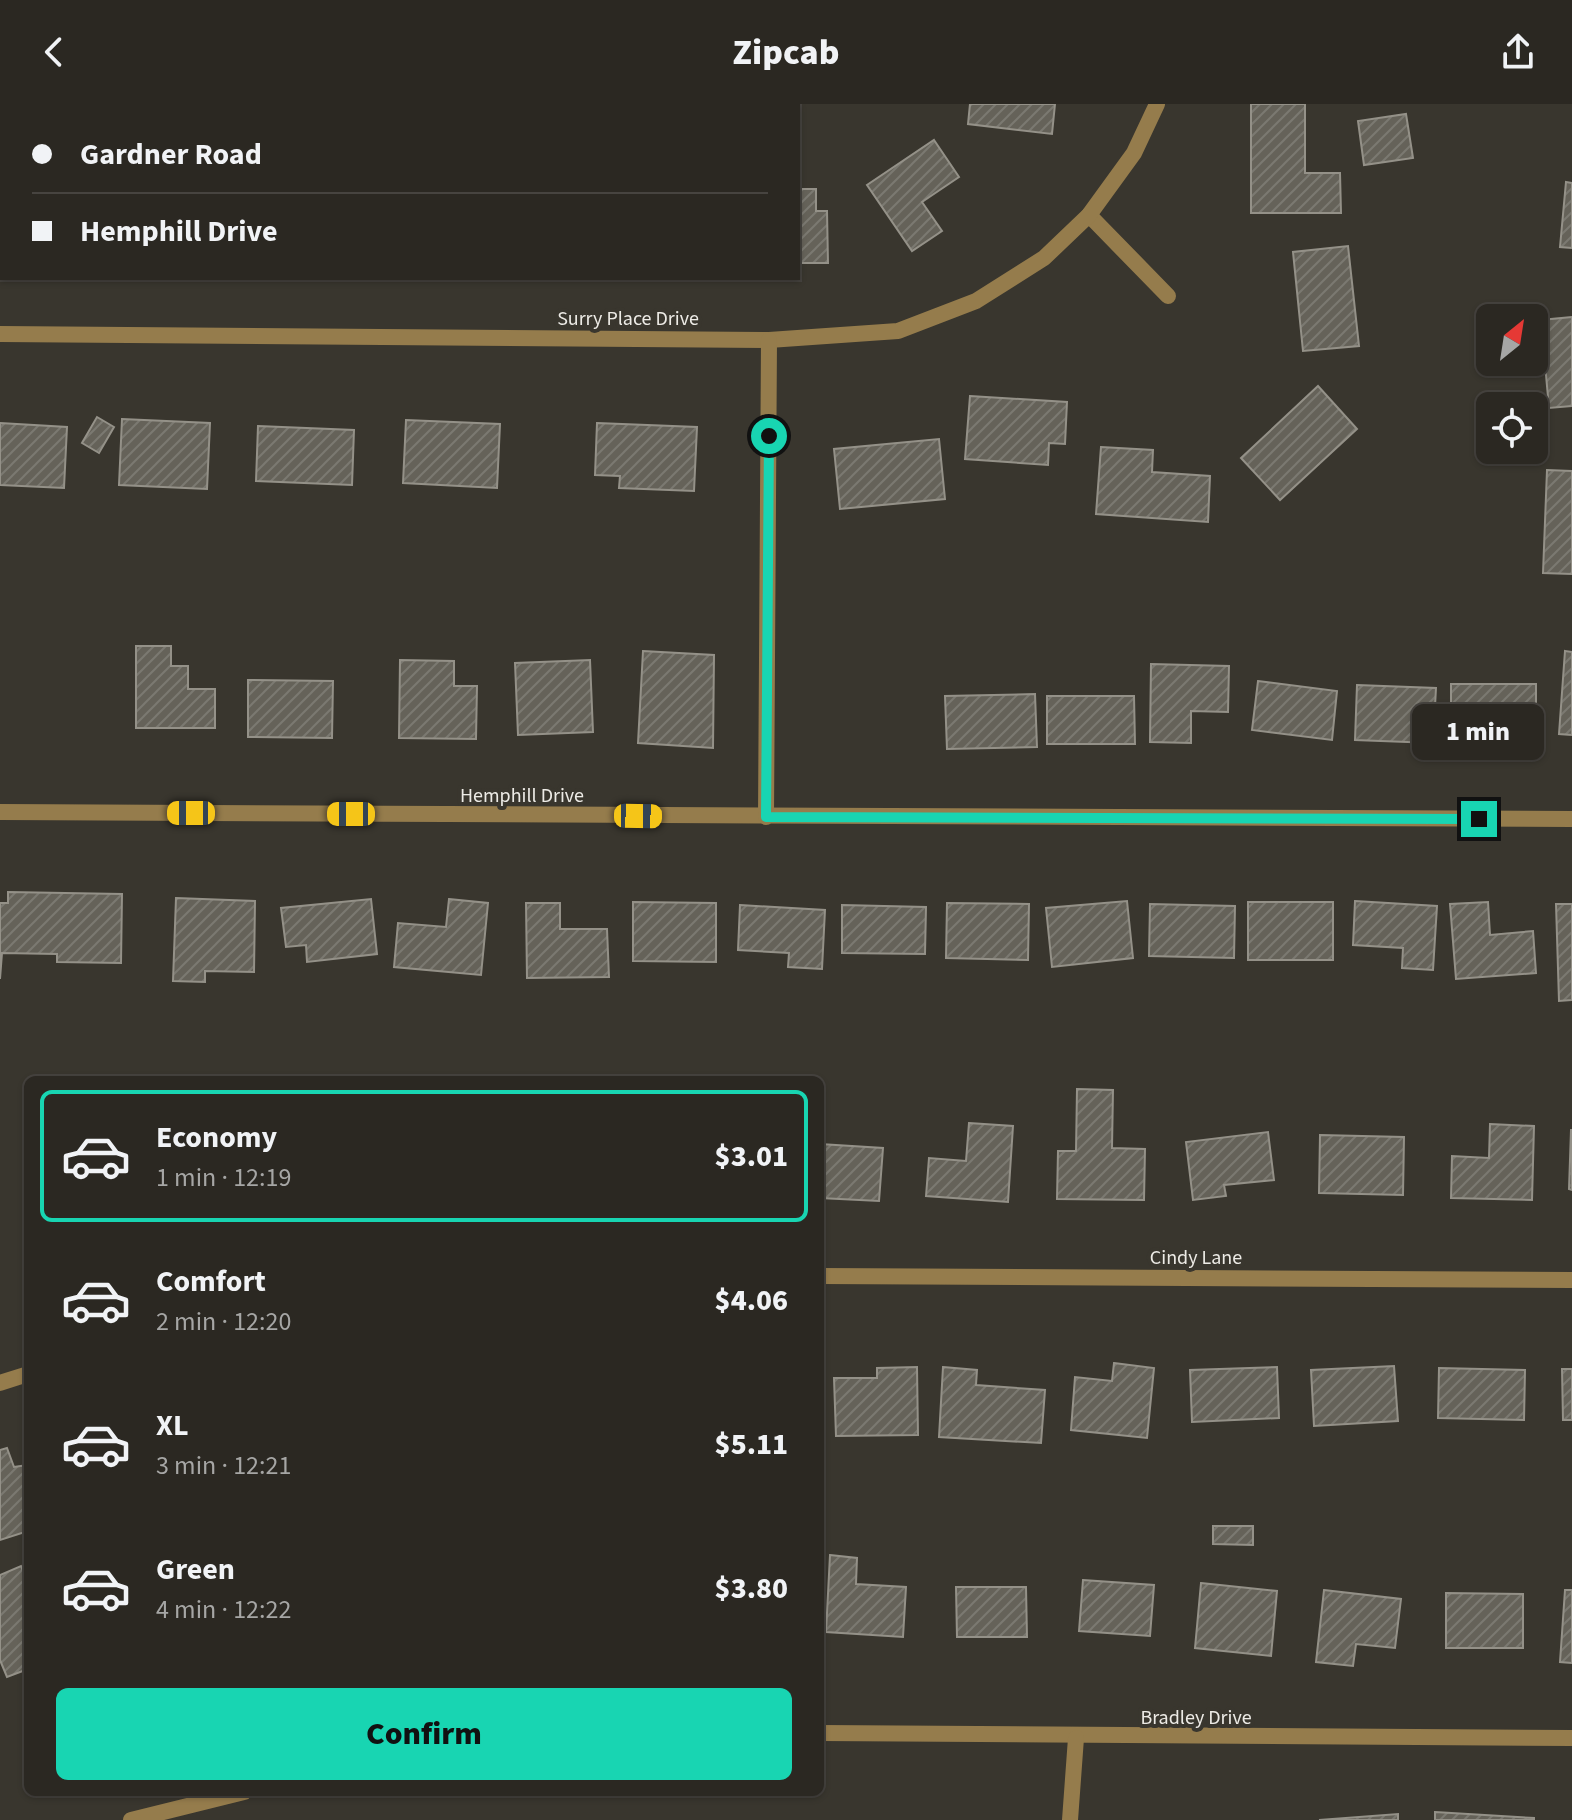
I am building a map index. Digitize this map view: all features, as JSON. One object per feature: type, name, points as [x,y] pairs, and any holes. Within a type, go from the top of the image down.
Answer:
[{"type":"street","name":"Surry Place Drive","points":[[0,334],[769,340],[898,331],[976,301],[1044,258],[1089,215],[1134,153],[1157,104]]},
{"type":"street","points":[[1089,215],[1168,296]]},
{"type":"street","points":[[766,817],[769,340]]},
{"type":"street","name":"Hemphill Drive","points":[[0,812],[1572,819]]},
{"type":"street","name":"Cindy Lane","points":[[824,1276],[1572,1280]]},
{"type":"street","points":[[0,1383],[24,1375]]},
{"type":"street","name":"Bradley Drive","points":[[824,1733],[1076,1738],[1572,1738]]},
{"type":"street","points":[[1070,1820],[1076,1738]]},
{"type":"street","points":[[131,1820],[228,1796]]},
{"type":"building","points":[[970,104],[1055,104],[1052,134],[968,124]]},
{"type":"building","points":[[1251,104],[1305,104],[1305,173],[1340,173],[1341,213],[1251,213]]},
{"type":"building","points":[[1406,114],[1413,158],[1364,165],[1358,121]]},
{"type":"building","points":[[934,140],[959,177],[922,202],[942,231],[912,251],[867,185]]},
{"type":"building","points":[[1566,182],[1572,183],[1572,248],[1560,247]]},
{"type":"building","points":[[800,189],[816,189],[816,211],[827,211],[828,263],[800,263]]},
{"type":"building","points":[[1348,246],[1359,346],[1303,351],[1293,252]]},
{"type":"building","points":[[1572,317],[1572,406],[1549,408],[1546,376],[1548,319]]},
{"type":"building","points":[[1318,386],[1357,429],[1280,500],[1241,458]]},
{"type":"building","points":[[970,396],[1067,402],[1065,444],[1049,443],[1048,465],[965,459]]},
{"type":"building","points":[[97,417],[114,427],[99,453],[82,443]]},
{"type":"building","points":[[122,419],[210,423],[207,489],[119,485]]},
{"type":"building","points":[[406,420],[500,424],[497,488],[403,483]]},
{"type":"building","points":[[0,423],[67,427],[64,488],[0,485]]},
{"type":"building","points":[[597,423],[697,427],[694,491],[619,488],[620,476],[595,475]]},
{"type":"building","points":[[258,426],[354,430],[352,485],[256,481]]},
{"type":"building","points":[[939,439],[945,499],[840,509],[834,449]]},
{"type":"building","points":[[1101,447],[1153,450],[1152,472],[1210,476],[1208,522],[1096,514]]},
{"type":"building","points":[[1547,470],[1572,471],[1572,574],[1543,573]]},
{"type":"building","points":[[136,646],[171,646],[171,666],[188,666],[188,689],[215,689],[215,728],[136,728]]},
{"type":"building","points":[[643,651],[714,655],[713,748],[638,743]]},
{"type":"building","points":[[1565,651],[1572,652],[1572,735],[1559,734]]},
{"type":"building","points":[[400,660],[454,661],[454,686],[477,686],[476,739],[399,738]]},
{"type":"building","points":[[590,660],[593,732],[518,735],[515,663]]},
{"type":"building","points":[[1151,664],[1229,666],[1228,712],[1191,711],[1191,743],[1150,742]]},
{"type":"building","points":[[248,680],[333,681],[332,738],[248,737]]},
{"type":"building","points":[[1258,681],[1337,691],[1332,740],[1252,730]]},
{"type":"building","points":[[1451,684],[1536,684],[1536,741],[1451,741]]},
{"type":"building","points":[[1357,685],[1436,688],[1433,743],[1355,740]]},
{"type":"building","points":[[1035,694],[1037,747],[947,749],[945,696]]},
{"type":"building","points":[[1047,696],[1134,696],[1135,744],[1047,744]]},
{"type":"building","points":[[8,892],[122,894],[121,963],[57,962],[57,954],[2,953],[0,979],[0,903],[8,903]]},
{"type":"building","points":[[176,898],[255,901],[254,972],[205,971],[205,982],[173,981]]},
{"type":"building","points":[[371,899],[377,954],[307,962],[306,945],[286,947],[281,908]]},
{"type":"building","points":[[449,899],[488,903],[481,975],[394,967],[398,923],[446,927]]},
{"type":"building","points":[[1127,901],[1133,958],[1052,967],[1046,908]]},
{"type":"building","points":[[1355,901],[1437,906],[1433,970],[1402,968],[1403,948],[1353,945]]},
{"type":"building","points":[[633,902],[716,903],[716,962],[633,961]]},
{"type":"building","points":[[1248,902],[1333,902],[1333,960],[1248,960]]},
{"type":"building","points":[[1488,902],[1490,935],[1533,931],[1536,973],[1456,979],[1450,904]]},
{"type":"building","points":[[526,903],[560,903],[560,929],[607,929],[609,977],[527,978]]},
{"type":"building","points":[[947,903],[1029,904],[1028,960],[946,958]]},
{"type":"building","points":[[1150,904],[1235,906],[1234,958],[1149,956]]},
{"type":"building","points":[[1556,904],[1572,904],[1572,1000],[1559,1001]]},
{"type":"building","points":[[740,905],[825,910],[822,969],[788,967],[789,953],[738,950]]},
{"type":"building","points":[[842,905],[926,907],[925,954],[842,953]]},
{"type":"building","points":[[1077,1089],[1113,1090],[1112,1148],[1145,1149],[1144,1200],[1057,1199],[1058,1151],[1076,1151]]},
{"type":"building","points":[[969,1123],[1013,1126],[1008,1202],[926,1196],[929,1158],[966,1161]]},
{"type":"building","points":[[1490,1124],[1534,1126],[1532,1200],[1451,1198],[1452,1156],[1489,1158]]},
{"type":"building","points":[[1572,1130],[1572,1190],[1569,1189]]},
{"type":"building","points":[[1268,1132],[1274,1180],[1224,1185],[1226,1196],[1193,1200],[1186,1142]]},
{"type":"building","points":[[1320,1135],[1404,1137],[1403,1195],[1319,1193]]},
{"type":"building","points":[[824,1144],[883,1148],[879,1201],[824,1198]]},
{"type":"building","points":[[1114,1363],[1154,1368],[1147,1438],[1071,1430],[1075,1377],[1112,1381]]},
{"type":"building","points":[[1394,1366],[1398,1421],[1314,1426],[1311,1370]]},
{"type":"building","points":[[917,1367],[918,1435],[836,1436],[834,1378],[877,1378],[877,1368]]},
{"type":"building","points":[[943,1367],[977,1370],[976,1385],[1045,1390],[1041,1443],[939,1437]]},
{"type":"building","points":[[1277,1367],[1279,1418],[1192,1422],[1190,1370]]},
{"type":"building","points":[[1439,1368],[1525,1370],[1524,1420],[1438,1418]]},
{"type":"building","points":[[1562,1369],[1572,1369],[1572,1420],[1563,1420]]},
{"type":"building","points":[[7,1448],[14,1467],[24,1466],[24,1532],[0,1540],[0,1450]]},
{"type":"building","points":[[1213,1526],[1253,1526],[1253,1545],[1213,1544]]},
{"type":"building","points":[[830,1555],[857,1558],[856,1584],[906,1587],[903,1637],[826,1632]]},
{"type":"building","points":[[21,1566],[24,1574],[24,1671],[7,1677],[0,1660],[0,1575]]},
{"type":"building","points":[[1083,1580],[1154,1585],[1150,1636],[1079,1631]]},
{"type":"building","points":[[1201,1583],[1277,1591],[1271,1656],[1195,1648]]},
{"type":"building","points":[[956,1587],[1026,1587],[1027,1637],[957,1637]]},
{"type":"building","points":[[1324,1590],[1401,1599],[1395,1648],[1356,1644],[1353,1666],[1316,1662]]},
{"type":"building","points":[[1565,1590],[1572,1590],[1572,1663],[1560,1662]]},
{"type":"building","points":[[1446,1593],[1523,1594],[1523,1648],[1446,1648]]},
{"type":"building","points":[[1435,1812],[1534,1818],[1534,1820],[1435,1820]]},
{"type":"building","points":[[1398,1814],[1398,1820],[1319,1820]]},
{"type":"route","points":[[769,436],[766,817],[1479,819]]}]
